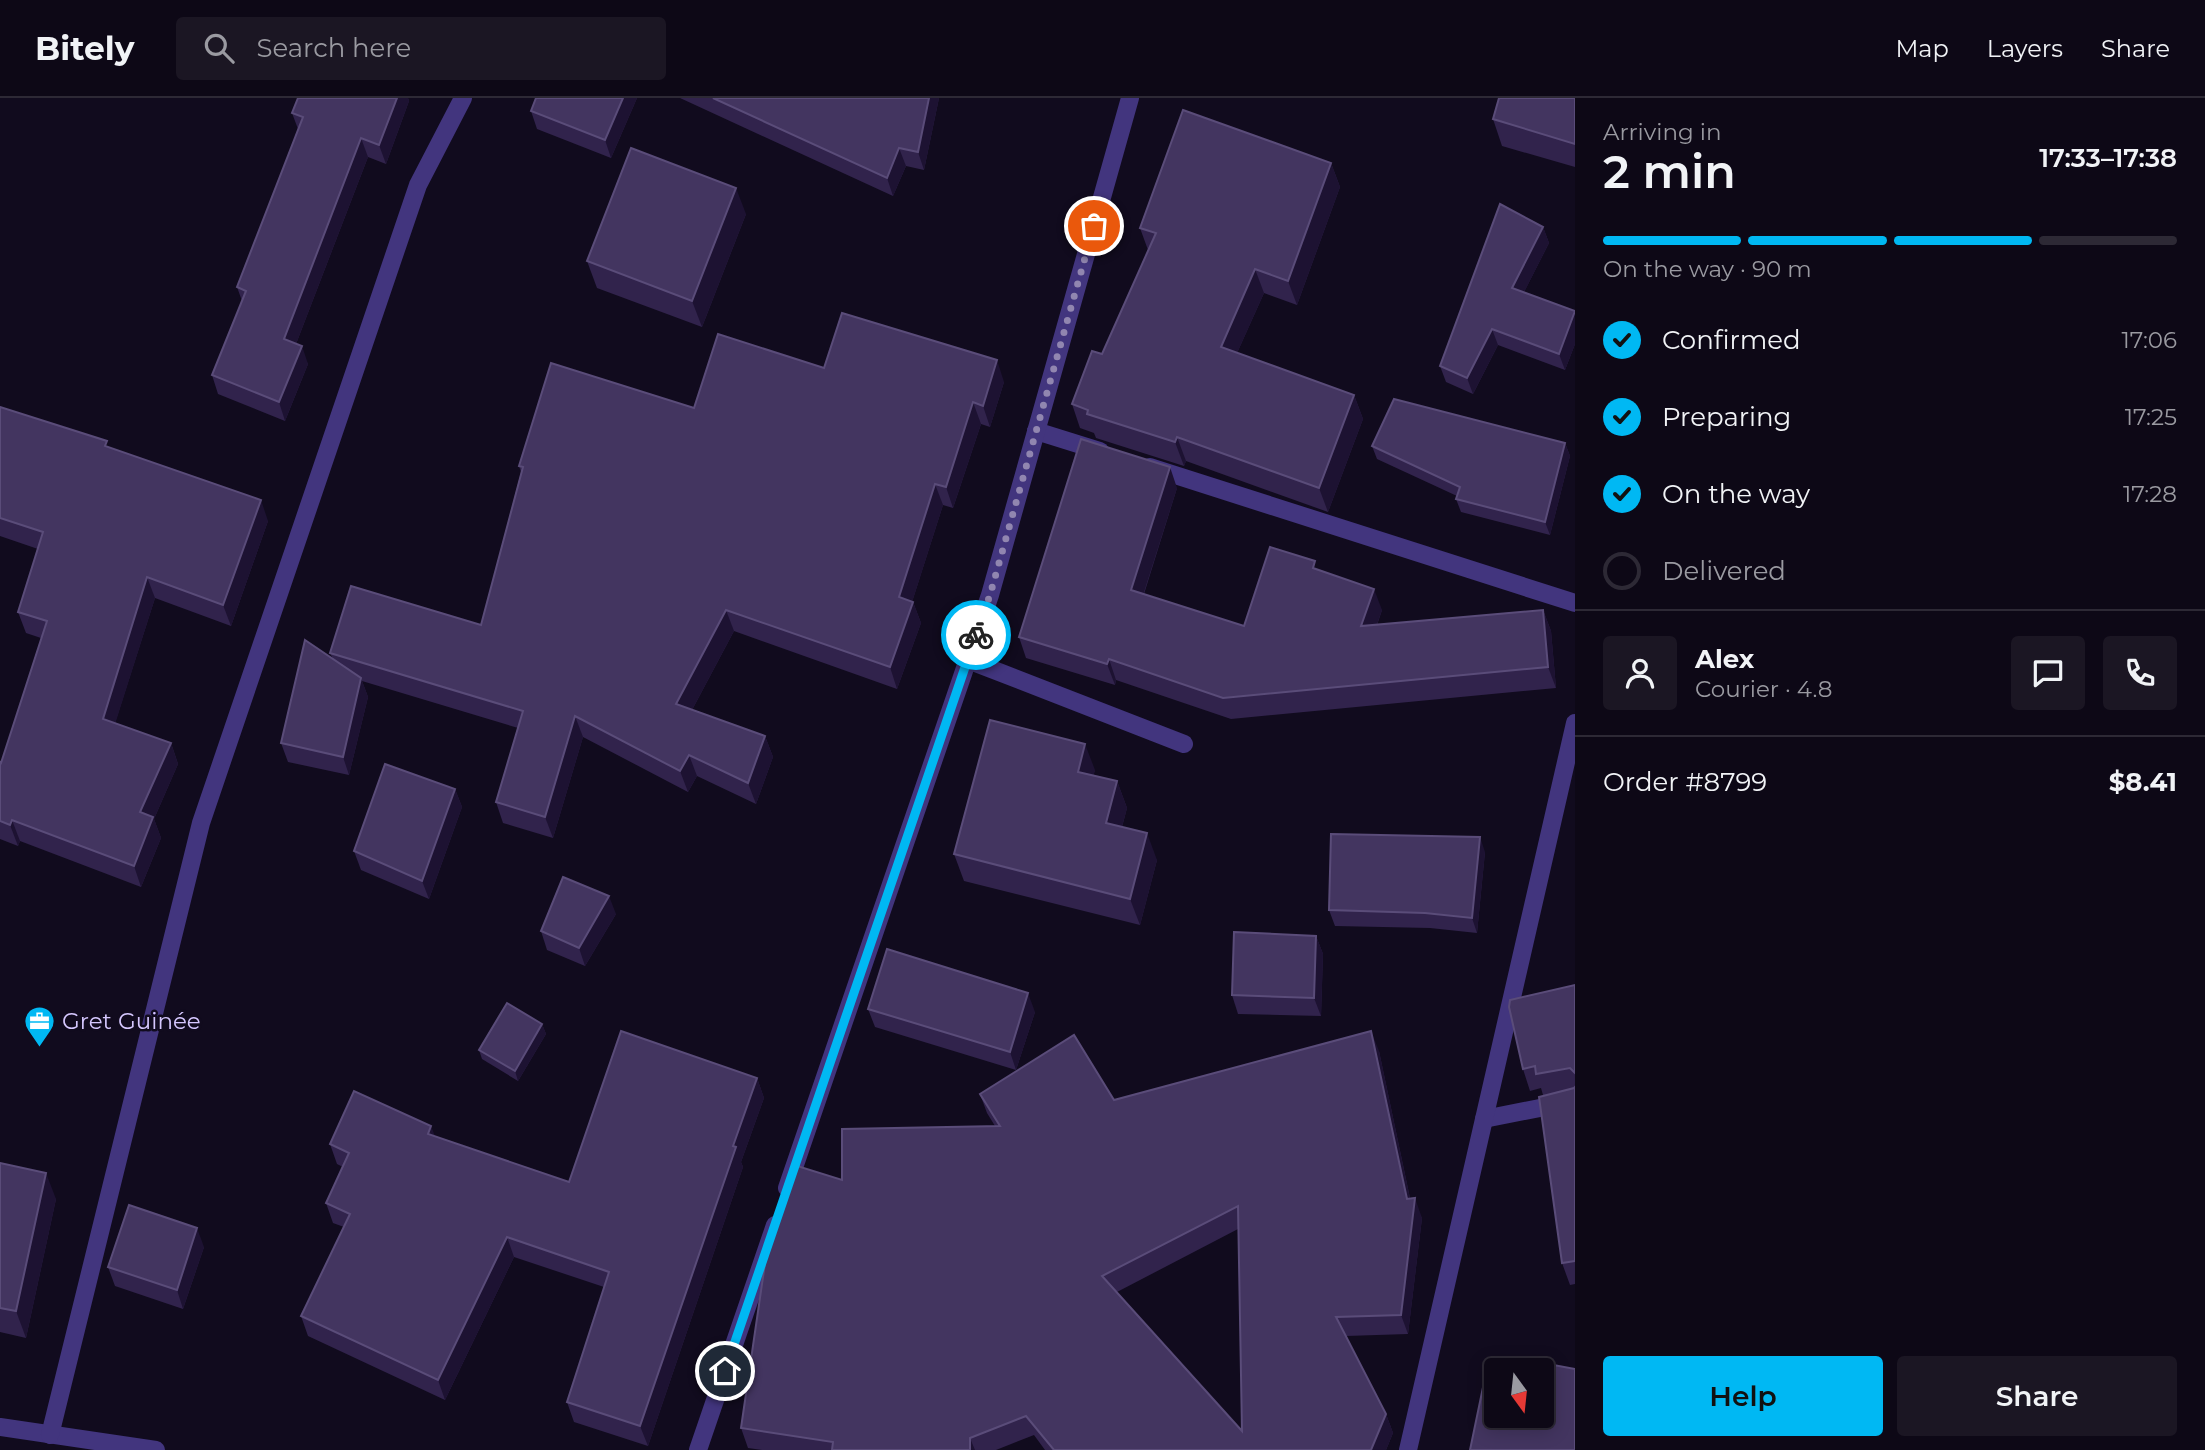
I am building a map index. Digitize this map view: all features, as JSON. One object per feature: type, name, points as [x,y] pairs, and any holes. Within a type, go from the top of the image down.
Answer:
[{"type":"street","points":[[50,1435],[201,823],[418,185],[463,98]]},
{"type":"street","points":[[698,1450],[990,595],[1130,98]]},
{"type":"street","points":[[1037,431],[1575,603]]},
{"type":"street","points":[[968,660],[1184,744]]},
{"type":"street","points":[[1408,1450],[1575,723]]},
{"type":"street","points":[[1484,1119],[1575,1101]]},
{"type":"street","points":[[0,1427],[156,1450]]},
{"type":"building","points":[[298,98],[397,98],[379,145],[361,138],[284,339],[302,346],[279,402],[212,375],[246,291],[237,287],[303,117],[292,113]]},
{"type":"building","points":[[536,98],[623,98],[605,140],[531,111]]},
{"type":"building","points":[[713,98],[929,98],[918,152],[899,148],[887,178]]},
{"type":"building","points":[[1499,98],[1575,98],[1575,144],[1493,119]]},
{"type":"building","points":[[1183,110],[1331,163],[1288,281],[1255,269],[1221,347],[1354,395],[1319,488],[1177,437],[1175,442],[1087,414],[1088,410],[1072,404],[1092,351],[1102,354],[1156,233],[1140,228]]},
{"type":"building","points":[[631,148],[736,188],[692,301],[587,261]]},
{"type":"building","points":[[1500,204],[1543,227],[1512,288],[1575,311],[1559,354],[1492,329],[1467,378],[1440,366]]},
{"type":"building","points":[[842,313],[997,360],[983,406],[973,402],[946,487],[935,484],[899,597],[913,602],[890,667],[726,610],[676,704],[765,736],[748,783],[689,755],[680,771],[575,716],[545,817],[496,802],[523,711],[330,653],[351,586],[481,625],[523,467],[519,466],[551,363],[694,408],[718,334],[824,368]]},
{"type":"building","points":[[1394,399],[1565,443],[1545,522],[1456,499],[1460,487],[1372,446]]},
{"type":"building","points":[[0,407],[107,441],[105,446],[261,500],[223,605],[147,577],[103,719],[171,743],[140,812],[153,817],[134,866],[12,820],[10,825],[0,821],[0,762],[47,621],[18,612],[43,532],[0,518]]},
{"type":"building","points":[[1081,439],[1170,467],[1131,590],[1244,626],[1270,547],[1315,561],[1313,568],[1374,589],[1361,626],[1543,610],[1548,667],[1223,698],[1109,659],[1107,664],[1019,637]]},
{"type":"building","points":[[305,640],[361,678],[343,757],[281,743]]},
{"type":"building","points":[[990,720],[1085,744],[1078,772],[1117,781],[1106,823],[1147,833],[1130,899],[954,854]]},
{"type":"building","points":[[385,764],[455,789],[422,881],[354,851]]},
{"type":"building","points":[[1331,834],[1480,837],[1472,918],[1425,913],[1329,910]]},
{"type":"building","points":[[563,877],[609,896],[579,948],[541,931]]},
{"type":"building","points":[[1234,932],[1316,936],[1314,998],[1232,995]]},
{"type":"building","points":[[887,949],[1028,993],[1010,1052],[868,1009]]},
{"type":"building","points":[[1575,985],[1575,1073],[1570,1068],[1536,1074],[1535,1066],[1523,1069],[1509,1007],[1510,1000]]},
{"type":"building","points":[[507,1003],[542,1024],[515,1071],[479,1050]]},
{"type":"building","points":[[621,1031],[757,1078],[640,1426],[567,1402],[609,1272],[507,1237],[438,1380],[301,1316],[350,1214],[326,1203],[349,1153],[330,1144],[354,1091],[431,1126],[428,1134],[569,1182]]},
{"type":"building","points":[[1371,1031],[1407,1199],[1415,1198],[1401,1315],[1336,1317],[1386,1414],[1371,1450],[1054,1450],[1026,1416],[970,1438],[970,1450],[832,1450],[833,1442],[741,1428],[769,1236],[794,1165],[842,1180],[842,1129],[1000,1126],[980,1094],[1074,1035],[1114,1100]],"holes":[[[1238,1206],[1242,1431],[1102,1276]]]},
{"type":"building","points":[[1575,1087],[1575,1261],[1562,1263],[1539,1097]]},
{"type":"building","points":[[0,1163],[46,1173],[16,1311],[0,1308]]},
{"type":"building","points":[[129,1205],[197,1228],[177,1290],[108,1267]]},
{"type":"building","points":[[1554,1365],[1575,1369],[1575,1450],[1470,1450],[1484,1382],[1484,1428],[1554,1428]]},
{"type":"way so far","points":[[976,635],[990,595],[1094,226]]},
{"type":"place","name":"Gret Guinée","points":[[39,1048]]},
{"type":"route","points":[[725,1371],[976,635]]}]
